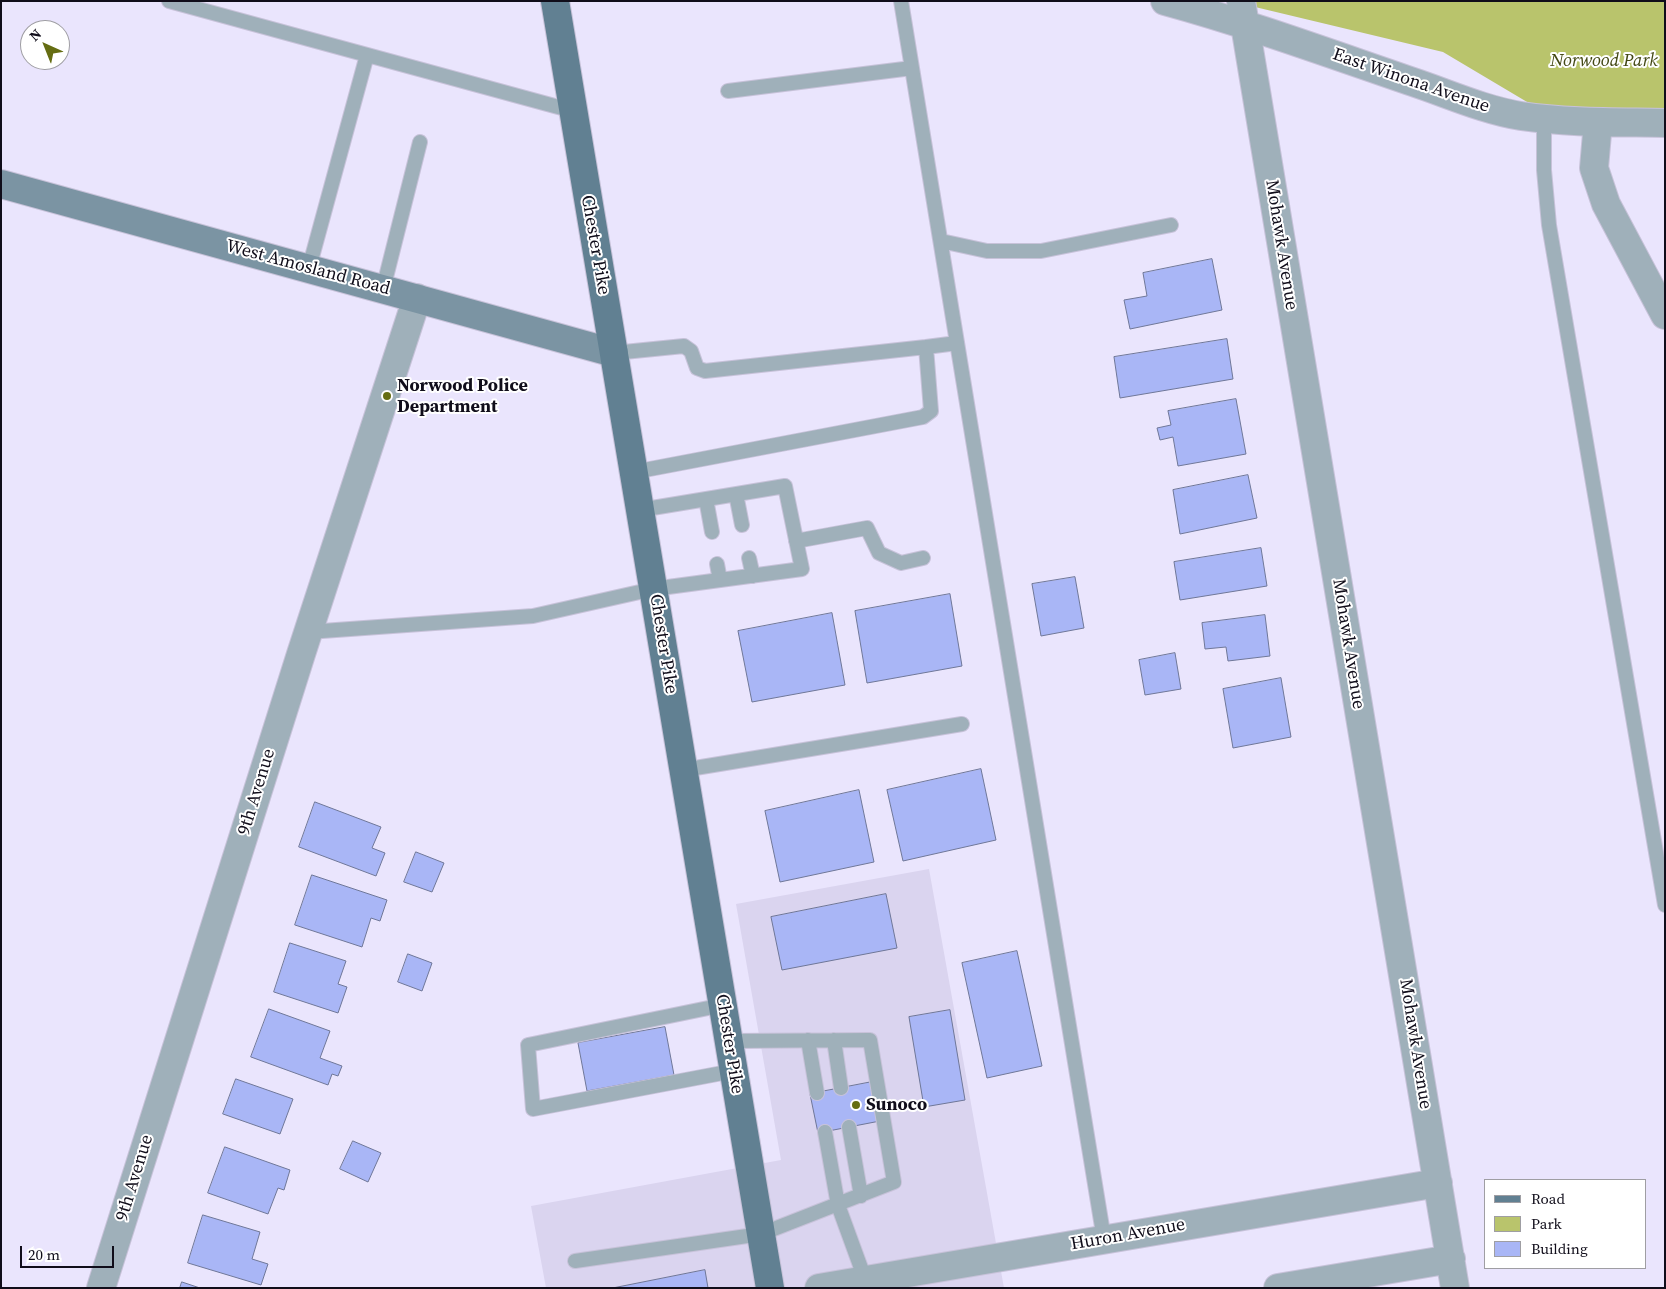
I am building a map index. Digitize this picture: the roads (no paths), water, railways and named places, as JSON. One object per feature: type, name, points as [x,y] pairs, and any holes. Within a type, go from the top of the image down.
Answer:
[{"type":"main road","name":"Chester Pike","points":[[555,1],[770,1288]]},
{"type":"street","name":"East Winona Avenue","points":[[1165,1],[1243,13],[1417,83],[1484,107],[1521,116],[1598,122],[1665,123]]},
{"type":"street","name":"Mohawk Avenue","points":[[1243,13],[1455,1288]]},
{"type":"street","points":[[1598,122],[1594,168],[1606,204],[1665,315]]},
{"type":"street","name":"West Amosland Road","points":[[1,184],[614,352]]},
{"type":"street","name":"9th Avenue","points":[[101,1288],[308,632],[416,298]]},
{"type":"street","name":"Huron Avenue","points":[[819,1288],[1438,1183]]},
{"type":"street","points":[[1278,1288],[1451,1259]]},
{"type":"lane","points":[[169,1],[573,111]]},
{"type":"lane","points":[[901,1],[1104,1239]]},
{"type":"lane","points":[[309,268],[367,55]]},
{"type":"lane","points":[[728,91],[912,68]]},
{"type":"lane","points":[[1544,118],[1544,170],[1549,225],[1665,905]]},
{"type":"lane","points":[[383,289],[420,142]]},
{"type":"lane","points":[[940,241],[987,251],[1041,251],[1171,226]]},
{"type":"lane","points":[[614,352],[684,346],[690,351],[697,368],[705,371],[957,343]]},
{"type":"lane","points":[[634,472],[924,417],[931,411],[926,347]]},
{"type":"lane","points":[[308,632],[533,616],[653,589],[802,568],[785,486],[640,510]]},
{"type":"lane","points":[[736,494],[742,525]]},
{"type":"lane","points":[[706,499],[712,532]]},
{"type":"lane","points":[[796,541],[867,528],[879,553],[901,563],[923,558]]},
{"type":"lane","points":[[749,558],[752,576]]},
{"type":"lane","points":[[717,564],[720,580]]},
{"type":"lane","points":[[684,770],[962,724]]},
{"type":"lane","points":[[723,1005],[528,1045],[534,1109],[734,1072]]},
{"type":"lane","points":[[808,1040],[817,1093]]},
{"type":"lane","points":[[834,1040],[841,1088]]},
{"type":"lane","points":[[575,1261],[761,1234],[894,1182],[870,1040],[729,1041]]},
{"type":"lane","points":[[849,1127],[861,1196]]},
{"type":"lane","points":[[825,1132],[838,1204],[865,1279]]},
{"type":"place","name":"Norwood Police Department","points":[[387,396]]},
{"type":"place","name":"Sunoco","points":[[856,1105]]},
{"type":"park label","name":"Norwood Park","points":[[1604,61]]}]
